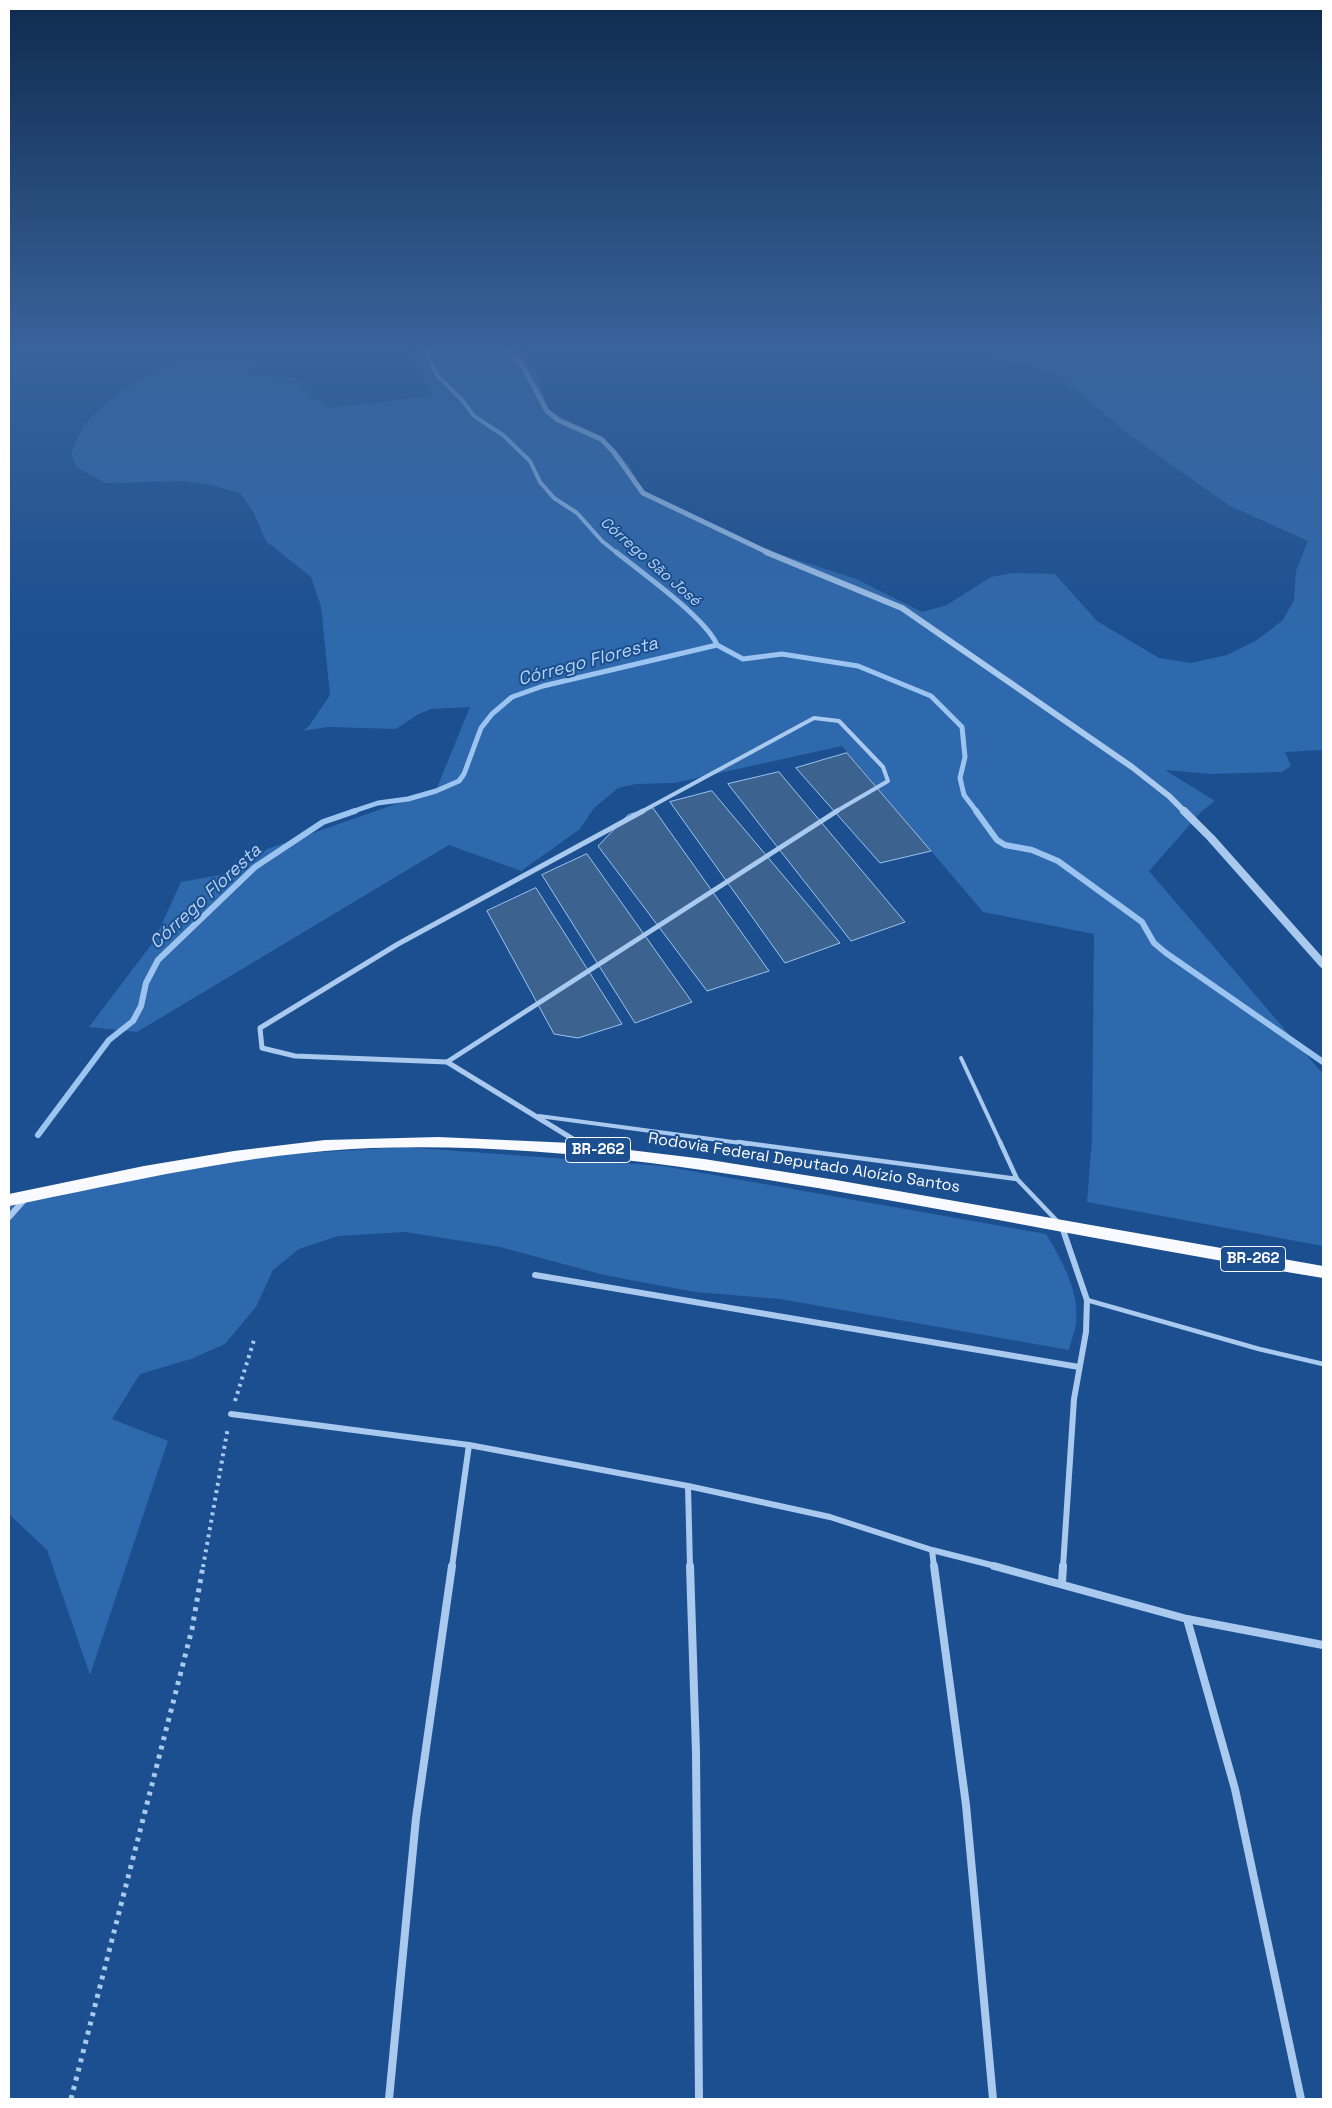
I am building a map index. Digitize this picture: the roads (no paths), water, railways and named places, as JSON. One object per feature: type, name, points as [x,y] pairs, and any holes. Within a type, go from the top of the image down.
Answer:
[{"type":"highway","name":"Rodovia Federal Deputado Aloízio Santos","points":[[9,1200],[176,1164],[280,1150],[373,1143],[466,1143],[590,1149],[759,1172],[1323,1272]]},
{"type":"street","points":[[610,448],[632,482],[643,493],[751,546],[870,593],[902,608],[955,642],[1146,777],[1170,796],[1211,838],[1323,964]]},
{"type":"street","points":[[447,1062],[866,792],[888,781],[883,767],[839,721],[814,718],[398,944],[260,1028],[262,1048],[295,1056],[447,1062],[539,1116],[590,1149]]},
{"type":"street","points":[[9,1217],[26,1196]]},
{"type":"street","points":[[1061,1225],[1087,1300],[1086,1332],[1074,1399],[1062,1583]]},
{"type":"street","points":[[535,1275],[1079,1367]]},
{"type":"street","points":[[230,1414],[469,1445],[688,1486],[830,1517],[932,1550],[1062,1583],[1187,1618],[1323,1646]]},
{"type":"street","points":[[389,2099],[416,1818],[469,1445]]},
{"type":"street","points":[[688,1486],[696,1752],[699,2099]]},
{"type":"street","points":[[932,1550],[966,1806],[993,2099]]},
{"type":"street","points":[[1187,1618],[1234,1789],[1302,2099]]},
{"type":"lane","points":[[961,1058],[1017,1179],[1061,1225]]},
{"type":"lane","points":[[539,1116],[1017,1179]]},
{"type":"lane","points":[[1087,1300],[1259,1349],[1323,1364]]},
{"type":"waterway","name":"Córrego São José","points":[[517,448],[530,461],[540,482],[554,498],[577,513],[602,541],[617,553]]},
{"type":"waterway","name":"Córrego São José","points":[[616,552],[687,609],[711,634],[717,645]]},
{"type":"waterway","name":"Córrego Floresta","points":[[351,812],[378,803],[408,799],[436,791],[459,781],[464,774],[481,728],[492,714],[512,697],[543,686],[717,645]]},
{"type":"waterway","points":[[717,645],[743,659],[782,654],[858,666],[931,696],[962,727],[965,757],[960,778],[964,795],[977,812]]},
{"type":"waterway","name":"Córrego Floresta","points":[[38,1135],[109,1040],[133,1021],[141,1006],[146,983],[158,960],[255,867],[323,822],[355,811]]},
{"type":"waterway","points":[[976,811],[997,840],[1005,845],[1032,850],[1058,861],[1142,922],[1154,943],[1166,953],[1323,1062]]}]
